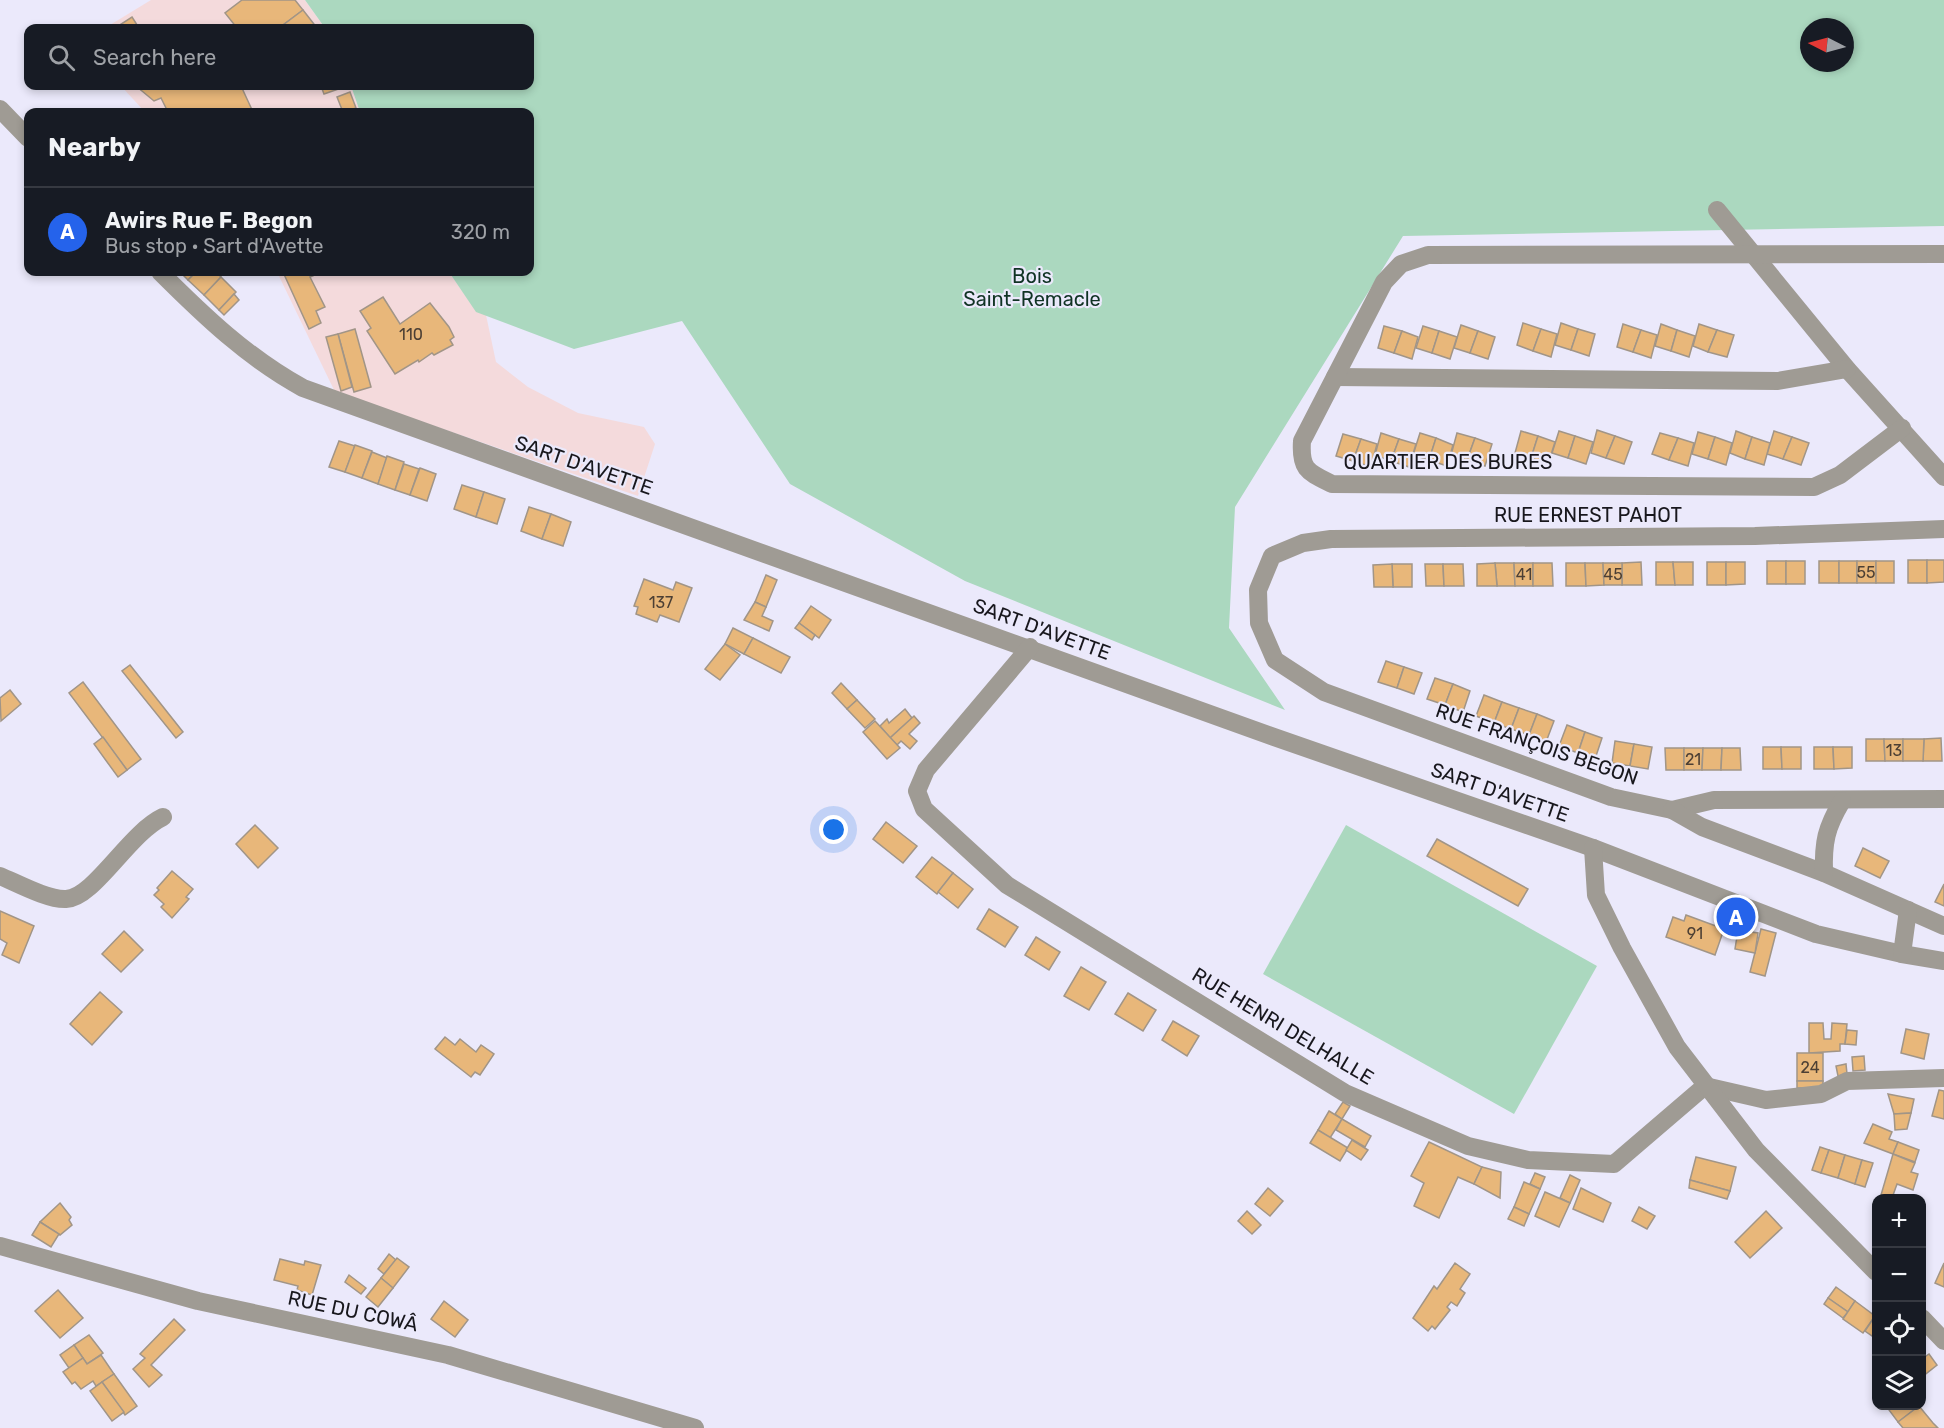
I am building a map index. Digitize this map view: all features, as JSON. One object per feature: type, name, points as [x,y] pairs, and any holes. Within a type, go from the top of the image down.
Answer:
[{"type":"street","points":[[0,109],[24,134]]},
{"type":"street","points":[[1717,210],[1847,369],[1944,477]]},
{"type":"street","name":"QUARTIER DES BURES","points":[[1902,428],[1840,475],[1814,487],[1332,484],[1309,473],[1301,459],[1302,441],[1384,282],[1401,264],[1428,255],[1753,256],[1885,252],[1944,254]]},
{"type":"street","name":"SART D'AVETTE","points":[[164,276],[238,346],[272,371],[303,388],[1030,647],[1274,737],[1593,848],[1816,934],[1902,954],[1944,961]]},
{"type":"street","points":[[1335,377],[1778,381],[1847,369]]},
{"type":"street","name":"RUE ERNEST PAHOT","points":[[1258,590],[1272,556],[1303,543],[1331,539],[1755,536],[1944,529]]},
{"type":"street","name":"RUE FRANÇOIS BEGON","points":[[1258,590],[1259,623],[1275,660],[1324,692],[1611,797],[1672,810],[1714,800],[1944,799]]},
{"type":"street","name":"RUE HENRI DELHALLE","points":[[1030,647],[926,770],[917,791],[924,809],[1007,885],[1345,1093],[1468,1146],[1528,1160],[1614,1164],[1705,1086]]},
{"type":"street","points":[[1824,873],[1823,849],[1827,826],[1842,801]]},
{"type":"street","points":[[1672,810],[1702,827],[1824,873],[1944,927]]},
{"type":"street","points":[[0,876],[64,900],[78,897],[95,883],[132,839],[150,824],[163,817]]},
{"type":"street","points":[[1593,848],[1596,895],[1622,948],[1677,1047],[1756,1150],[1872,1268]]},
{"type":"street","points":[[1902,954],[1908,910]]},
{"type":"street","points":[[1705,1086],[1766,1100],[1821,1094],[1847,1081],[1944,1078]]},
{"type":"street","name":"RUE DU COWÂ","points":[[0,1246],[198,1301],[448,1354],[695,1428]]},
{"type":"street","points":[[1926,1322],[1944,1341]]},
{"type":"shaded area","points":[[151,0],[305,0],[322,24],[112,24]]},
{"type":"shaded area","points":[[125,90],[352,90],[359,108],[141,108]]},
{"type":"shaded area","points":[[279,276],[452,276],[476,311],[486,315],[496,362],[528,387],[578,413],[644,427],[655,444],[638,496],[335,392]]},
{"type":"green space","name":"Bois Saint-Remacle","points":[[305,0],[1944,0],[1944,226],[1403,236],[1235,507],[1229,628],[1285,710],[965,581],[790,484],[682,321],[574,349],[476,312],[452,276],[534,276],[534,108],[359,108],[352,90],[534,90],[534,24],[322,24]]},
{"type":"green space","points":[[1346,825],[1597,966],[1514,1114],[1263,974]]},
{"type":"building","points":[[242,0],[295,0],[303,10],[284,24],[234,24],[225,13]]},
{"type":"building","points":[[303,10],[314,24],[284,24]]},
{"type":"building","points":[[132,17],[136,24],[121,24]]},
{"type":"building","points":[[141,90],[243,90],[251,108],[166,108],[161,98],[154,101]]},
{"type":"building","points":[[322,90],[336,90],[324,94]]},
{"type":"building","points":[[350,92],[356,108],[341,108],[337,97]]},
{"type":"building","points":[[192,276],[221,277],[204,295],[188,280]]},
{"type":"building","points":[[285,276],[312,276],[310,277],[325,307],[316,311],[321,323],[309,329]]},
{"type":"building","points":[[221,277],[236,292],[219,310],[204,295]]},
{"type":"building","points":[[234,294],[239,300],[224,315],[219,310]]},
{"type":"building","points":[[383,297],[400,324],[430,303],[449,327],[454,337],[450,340],[453,345],[434,355],[432,353],[419,362],[418,360],[395,374],[367,331],[371,328],[360,311]]},
{"type":"building","points":[[1523,323],[1541,329],[1533,351],[1517,345]]},
{"type":"building","points":[[1561,323],[1578,329],[1571,350],[1555,345]]},
{"type":"building","points":[[1623,324],[1641,330],[1633,352],[1617,347]]},
{"type":"building","points":[[1661,324],[1677,330],[1671,351],[1655,346]]},
{"type":"building","points":[[1699,324],[1717,330],[1708,352],[1693,346]]},
{"type":"building","points":[[1461,325],[1478,331],[1470,353],[1454,348]]},
{"type":"building","points":[[1384,326],[1402,331],[1394,353],[1378,348]]},
{"type":"building","points":[[1423,326],[1439,331],[1432,353],[1416,348]]},
{"type":"building","points":[[355,329],[371,387],[354,392],[338,334]]},
{"type":"building","points":[[1541,329],[1557,334],[1551,357],[1533,351]]},
{"type":"building","points":[[1578,329],[1595,334],[1589,356],[1571,350]]},
{"type":"building","points":[[1641,330],[1657,335],[1651,358],[1633,352]]},
{"type":"building","points":[[1677,330],[1695,336],[1689,357],[1671,351]]},
{"type":"building","points":[[1717,330],[1734,335],[1727,357],[1708,352]]},
{"type":"building","points":[[1402,331],[1418,337],[1412,359],[1394,353]]},
{"type":"building","points":[[1439,331],[1457,337],[1450,359],[1432,353]]},
{"type":"building","points":[[1478,331],[1495,337],[1488,359],[1470,353]]},
{"type":"building","points":[[338,334],[352,387],[341,391],[326,337]]},
{"type":"building","points":[[1597,430],[1615,436],[1606,458],[1591,453]]},
{"type":"building","points":[[1521,431],[1538,436],[1531,458],[1515,453]]},
{"type":"building","points":[[1559,431],[1575,436],[1568,458],[1552,453]]},
{"type":"building","points":[[1736,431],[1752,437],[1745,459],[1730,453]]},
{"type":"building","points":[[1774,431],[1792,437],[1783,459],[1767,454]]},
{"type":"building","points":[[1698,432],[1715,437],[1708,459],[1692,454]]},
{"type":"building","points":[[1381,433],[1399,439],[1391,461],[1375,455]]},
{"type":"building","points":[[1420,433],[1436,438],[1429,460],[1413,455]]},
{"type":"building","points":[[1457,433],[1475,438],[1467,460],[1451,455]]},
{"type":"building","points":[[1660,433],[1678,438],[1669,460],[1652,454]]},
{"type":"building","points":[[1343,434],[1361,439],[1353,461],[1336,456]]},
{"type":"building","points":[[1538,436],[1555,442],[1548,464],[1531,458]]},
{"type":"building","points":[[1575,436],[1593,442],[1586,464],[1568,458]]},
{"type":"building","points":[[1615,436],[1632,442],[1624,464],[1606,458]]},
{"type":"building","points":[[1715,437],[1732,443],[1726,465],[1708,459]]},
{"type":"building","points":[[1752,437],[1770,443],[1764,465],[1745,459]]},
{"type":"building","points":[[1792,437],[1809,443],[1801,465],[1783,459]]},
{"type":"building","points":[[1436,438],[1453,445],[1447,466],[1429,460]]},
{"type":"building","points":[[1475,438],[1492,444],[1485,466],[1467,460]]},
{"type":"building","points":[[1678,438],[1694,443],[1688,466],[1669,460]]},
{"type":"building","points":[[1361,439],[1377,444],[1371,467],[1353,461]]},
{"type":"building","points":[[1399,439],[1416,444],[1409,467],[1391,461]]},
{"type":"building","points":[[339,441],[355,446],[345,472],[329,467]]},
{"type":"building","points":[[355,445],[372,451],[362,478],[345,472]]},
{"type":"building","points":[[372,452],[387,458],[378,484],[362,478]]},
{"type":"building","points":[[387,456],[404,462],[395,490],[378,484]]},
{"type":"building","points":[[404,464],[419,469],[410,495],[395,490]]},
{"type":"building","points":[[420,468],[436,474],[427,501],[410,495]]},
{"type":"building","points":[[462,485],[484,492],[476,517],[454,509]]},
{"type":"building","points":[[484,492],[505,499],[497,524],[476,517]]},
{"type":"building","points":[[529,507],[551,514],[542,539],[521,531]]},
{"type":"building","points":[[551,514],[571,522],[563,546],[542,539]]},
{"type":"building","points":[[1908,560],[1927,560],[1927,583],[1908,583]]},
{"type":"building","points":[[1927,560],[1944,560],[1944,582],[1927,583]]},
{"type":"building","points":[[1767,561],[1786,561],[1786,584],[1767,584]]},
{"type":"building","points":[[1786,561],[1805,561],[1805,584],[1786,584]]},
{"type":"building","points":[[1819,561],[1839,561],[1839,583],[1819,583]]},
{"type":"building","points":[[1839,561],[1857,561],[1857,583],[1839,583]]},
{"type":"building","points":[[1857,561],[1876,561],[1876,583],[1857,583]]},
{"type":"building","points":[[1876,561],[1894,561],[1894,583],[1876,583]]},
{"type":"building","points":[[1641,562],[1642,585],[1622,585],[1622,563]]},
{"type":"building","points":[[1656,562],[1673,562],[1675,585],[1656,585]]},
{"type":"building","points":[[1673,562],[1693,562],[1693,585],[1675,585]]},
{"type":"building","points":[[1707,562],[1726,562],[1726,585],[1707,585]]},
{"type":"building","points":[[1726,562],[1745,562],[1745,584],[1726,585]]},
{"type":"building","points":[[1495,563],[1514,563],[1515,586],[1497,586]]},
{"type":"building","points":[[1495,563],[1497,586],[1477,586],[1477,564]]},
{"type":"building","points":[[1514,563],[1533,563],[1533,586],[1515,586]]},
{"type":"building","points":[[1533,563],[1552,563],[1553,586],[1533,586]]},
{"type":"building","points":[[1566,563],[1585,563],[1586,586],[1566,586]]},
{"type":"building","points":[[1585,563],[1603,563],[1604,585],[1586,586]]},
{"type":"building","points":[[1603,563],[1622,563],[1622,585],[1604,585]]},
{"type":"building","points":[[1392,564],[1412,564],[1412,587],[1393,587]]},
{"type":"building","points":[[1392,564],[1393,587],[1374,587],[1373,565]]},
{"type":"building","points":[[1425,564],[1443,564],[1444,586],[1426,586]]},
{"type":"building","points":[[1443,564],[1463,564],[1464,586],[1444,586]]},
{"type":"building","points":[[766,575],[777,580],[766,607],[755,602]]},
{"type":"building","points":[[644,579],[673,590],[676,582],[692,588],[679,622],[660,615],[657,622],[636,614],[638,607],[634,606]]},
{"type":"building","points":[[755,602],[766,607],[762,616],[773,621],[769,631],[744,620]]},
{"type":"building","points":[[811,606],[831,620],[819,638],[799,623]]},
{"type":"building","points":[[799,623],[815,635],[812,640],[795,628]]},
{"type":"building","points":[[733,628],[753,638],[744,654],[725,644]]},
{"type":"building","points":[[753,638],[790,657],[781,673],[744,654]]},
{"type":"building","points":[[725,644],[740,655],[720,680],[705,669]]},
{"type":"building","points":[[1386,661],[1404,667],[1397,688],[1378,682]]},
{"type":"building","points":[[130,665],[183,732],[176,738],[122,671]]},
{"type":"building","points":[[1404,667],[1422,673],[1414,694],[1397,688]]},
{"type":"building","points":[[1435,678],[1453,684],[1445,705],[1427,699]]},
{"type":"building","points":[[83,682],[141,759],[127,770],[69,693]]},
{"type":"building","points":[[841,683],[857,700],[847,709],[832,693]]},
{"type":"building","points":[[1453,684],[1470,691],[1463,712],[1445,705]]},
{"type":"building","points":[[10,690],[21,704],[1,721],[0,698]]},
{"type":"building","points":[[1484,695],[1502,702],[1494,723],[1476,716]]},
{"type":"building","points":[[857,700],[875,719],[865,728],[847,709]]},
{"type":"building","points":[[1502,702],[1519,708],[1511,729],[1494,723]]},
{"type":"building","points":[[1519,708],[1537,714],[1529,735],[1511,729]]},
{"type":"building","points":[[905,709],[912,718],[890,738],[880,726],[887,719],[889,723]]},
{"type":"building","points":[[1537,714],[1554,721],[1546,742],[1529,735]]},
{"type":"building","points":[[914,716],[920,723],[909,734],[917,741],[910,749],[901,741],[897,745],[890,738]]},
{"type":"building","points":[[875,721],[900,748],[887,759],[863,732]]},
{"type":"building","points":[[1567,725],[1585,732],[1578,753],[1559,746]]},
{"type":"building","points":[[1585,732],[1602,738],[1595,759],[1578,753]]},
{"type":"building","points":[[103,737],[127,770],[118,777],[94,744]]},
{"type":"building","points":[[1941,738],[1942,761],[1923,761],[1924,739]]},
{"type":"building","points":[[1866,739],[1884,739],[1885,761],[1866,761]]},
{"type":"building","points":[[1884,739],[1903,739],[1903,761],[1885,761]]},
{"type":"building","points":[[1903,739],[1924,739],[1923,761],[1903,761]]},
{"type":"building","points":[[1615,741],[1634,744],[1630,766],[1612,763]]},
{"type":"building","points":[[1634,744],[1652,747],[1648,769],[1630,766]]},
{"type":"building","points":[[1763,747],[1781,747],[1782,769],[1763,769]]},
{"type":"building","points":[[1781,747],[1801,747],[1801,769],[1782,769]]},
{"type":"building","points":[[1814,747],[1833,747],[1834,769],[1814,769]]},
{"type":"building","points":[[1833,747],[1852,747],[1852,768],[1834,769]]},
{"type":"building","points":[[1665,748],[1684,748],[1684,770],[1666,770]]},
{"type":"building","points":[[1684,748],[1703,748],[1702,770],[1684,770]]},
{"type":"building","points":[[1703,748],[1722,748],[1721,770],[1702,770]]},
{"type":"building","points":[[1722,748],[1740,748],[1741,770],[1721,770]]},
{"type":"building","points":[[886,822],[917,846],[903,863],[873,839]]},
{"type":"building","points":[[255,825],[278,848],[258,868],[236,844]]},
{"type":"building","points":[[1437,839],[1528,889],[1518,906],[1427,856]]},
{"type":"building","points":[[1863,848],[1889,861],[1880,878],[1855,866]]},
{"type":"building","points":[[932,857],[953,873],[937,894],[916,877]]},
{"type":"building","points":[[172,871],[193,889],[186,897],[189,899],[172,918],[161,907],[164,904],[154,895]]},
{"type":"building","points":[[953,873],[973,889],[958,908],[938,892]]},
{"type":"building","points":[[1944,884],[1944,906],[1935,902]]},
{"type":"building","points":[[989,909],[1018,927],[1005,947],[977,929]]},
{"type":"building","points":[[0,911],[34,926],[19,963],[2,955],[7,943],[0,939]]},
{"type":"building","points":[[1686,915],[1724,929],[1715,955],[1666,937],[1673,917],[1684,921]]},
{"type":"building","points":[[1761,929],[1776,933],[1765,976],[1750,972]]},
{"type":"building","points":[[1738,930],[1758,933],[1755,953],[1735,949]]},
{"type":"building","points":[[124,931],[143,950],[121,972],[102,954]]},
{"type":"building","points":[[1036,937],[1060,952],[1049,970],[1025,955]]},
{"type":"building","points":[[1081,967],[1106,982],[1089,1010],[1064,996]]},
{"type":"building","points":[[100,992],[122,1012],[92,1045],[70,1024]]},
{"type":"building","points":[[1128,993],[1156,1010],[1143,1031],[1115,1014]]},
{"type":"building","points":[[1173,1021],[1199,1036],[1187,1056],[1162,1040]]},
{"type":"building","points":[[1809,1023],[1823,1023],[1824,1039],[1831,1039],[1832,1023],[1847,1024],[1845,1044],[1840,1044],[1840,1051],[1809,1053]]},
{"type":"building","points":[[1906,1029],[1929,1034],[1924,1059],[1901,1053]]},
{"type":"building","points":[[1847,1030],[1857,1031],[1856,1045],[1845,1044]]},
{"type":"building","points":[[445,1037],[455,1045],[460,1039],[476,1052],[481,1045],[494,1054],[480,1075],[475,1072],[471,1077],[435,1049]]},
{"type":"building","points":[[1797,1053],[1823,1053],[1823,1081],[1797,1081]]},
{"type":"building","points":[[1864,1056],[1865,1070],[1853,1071],[1852,1057]]},
{"type":"building","points":[[1846,1064],[1847,1074],[1838,1076],[1836,1066]]},
{"type":"building","points":[[1797,1081],[1823,1081],[1823,1088],[1797,1088]]},
{"type":"building","points":[[1939,1090],[1944,1091],[1944,1119],[1932,1116]]},
{"type":"building","points":[[1888,1094],[1914,1099],[1911,1113],[1894,1114]]},
{"type":"building","points":[[1343,1102],[1350,1106],[1342,1119],[1335,1114]]},
{"type":"building","points":[[1329,1111],[1342,1119],[1330,1138],[1318,1130]]},
{"type":"building","points":[[1911,1113],[1907,1129],[1895,1130],[1894,1114]]},
{"type":"building","points":[[1342,1119],[1371,1136],[1365,1147],[1336,1130]]},
{"type":"building","points":[[1873,1124],[1892,1132],[1889,1139],[1898,1142],[1893,1154],[1864,1143]]},
{"type":"building","points":[[1318,1130],[1348,1148],[1340,1161],[1310,1143]]},
{"type":"building","points":[[1352,1140],[1368,1150],[1361,1160],[1346,1150]]},
{"type":"building","points":[[1429,1142],[1482,1167],[1474,1184],[1458,1177],[1439,1218],[1414,1206],[1424,1183],[1411,1176]]},
{"type":"building","points":[[1898,1142],[1919,1150],[1915,1162],[1893,1154]]},
{"type":"building","points":[[1820,1147],[1829,1150],[1821,1173],[1812,1170]]},
{"type":"building","points":[[1829,1150],[1845,1155],[1838,1178],[1821,1173]]},
{"type":"building","points":[[1893,1154],[1915,1163],[1911,1172],[1918,1174],[1913,1190],[1897,1184],[1893,1194],[1881,1194]]},
{"type":"building","points":[[1845,1155],[1862,1160],[1855,1184],[1838,1178]]},
{"type":"building","points":[[1696,1157],[1736,1167],[1730,1191],[1690,1180]]},
{"type":"building","points":[[1862,1160],[1873,1163],[1865,1187],[1855,1184]]},
{"type":"building","points":[[1482,1167],[1501,1172],[1500,1198],[1474,1184]]},
{"type":"building","points":[[1535,1173],[1545,1177],[1540,1189],[1530,1184]]},
{"type":"building","points":[[1570,1175],[1580,1180],[1570,1203],[1560,1198]]},
{"type":"building","points":[[1690,1180],[1730,1191],[1727,1199],[1689,1188]]},
{"type":"building","points":[[1524,1182],[1540,1189],[1529,1214],[1514,1207]]},
{"type":"building","points":[[1268,1188],[1283,1201],[1270,1216],[1255,1204]]},
{"type":"building","points":[[1581,1188],[1611,1203],[1603,1222],[1573,1209]]},
{"type":"building","points":[[1545,1192],[1570,1203],[1559,1227],[1535,1216]]},
{"type":"building","points":[[60,1203],[71,1217],[69,1220],[72,1225],[60,1235],[40,1222]]},
{"type":"building","points":[[1514,1207],[1529,1214],[1524,1226],[1508,1219]]},
{"type":"building","points":[[1639,1207],[1655,1216],[1647,1229],[1632,1221]]},
{"type":"building","points":[[1247,1211],[1261,1225],[1252,1234],[1238,1221]]},
{"type":"building","points":[[1766,1211],[1782,1228],[1750,1258],[1735,1242]]},
{"type":"building","points":[[40,1222],[59,1234],[51,1247],[32,1235]]},
{"type":"building","points":[[389,1254],[396,1260],[384,1274],[378,1269]]},
{"type":"building","points":[[397,1258],[409,1267],[393,1288],[381,1278]]},
{"type":"building","points":[[280,1259],[304,1265],[305,1261],[321,1265],[312,1295],[297,1290],[298,1286],[274,1280]]},
{"type":"building","points":[[1455,1263],[1470,1274],[1460,1289],[1465,1293],[1457,1306],[1451,1302],[1447,1307],[1450,1310],[1435,1329],[1432,1326],[1428,1331],[1413,1318],[1434,1286],[1437,1289]]},
{"type":"building","points":[[1944,1263],[1944,1287],[1935,1283]]},
{"type":"building","points":[[349,1275],[366,1288],[361,1294],[345,1282]]},
{"type":"building","points":[[381,1278],[393,1288],[378,1307],[366,1297]]},
{"type":"building","points":[[1836,1287],[1855,1301],[1848,1312],[1828,1298]]},
{"type":"building","points":[[58,1290],[83,1318],[60,1338],[35,1311]]},
{"type":"building","points":[[1828,1298],[1848,1312],[1843,1318],[1824,1304]]},
{"type":"building","points":[[444,1301],[468,1320],[455,1337],[431,1319]]},
{"type":"building","points":[[1855,1301],[1872,1314],[1872,1320],[1863,1333],[1843,1319]]},
{"type":"building","points":[[174,1319],[185,1330],[151,1365],[162,1375],[149,1387],[133,1369],[145,1358],[140,1354]]},
{"type":"building","points":[[1872,1320],[1872,1336],[1865,1331]]},
{"type":"building","points":[[89,1335],[103,1353],[87,1364],[74,1345]]},
{"type":"building","points":[[74,1345],[83,1358],[69,1368],[60,1355]]},
{"type":"building","points":[[1929,1354],[1937,1365],[1926,1374],[1926,1356]]},
{"type":"building","points":[[101,1355],[114,1374],[96,1386],[93,1381],[81,1389],[75,1382],[72,1384],[63,1372],[83,1358],[87,1364]]},
{"type":"building","points":[[114,1374],[137,1406],[125,1415],[102,1382]]},
{"type":"building","points":[[102,1382],[124,1412],[112,1421],[90,1391]]},
{"type":"building","points":[[1889,1410],[1914,1410],[1898,1422]]},
{"type":"building","points":[[1914,1410],[1922,1410],[1938,1428],[1903,1428],[1898,1422]]},
{"type":"place","name":"Awirs Rue F. Begon","points":[[1736,917]]}]
